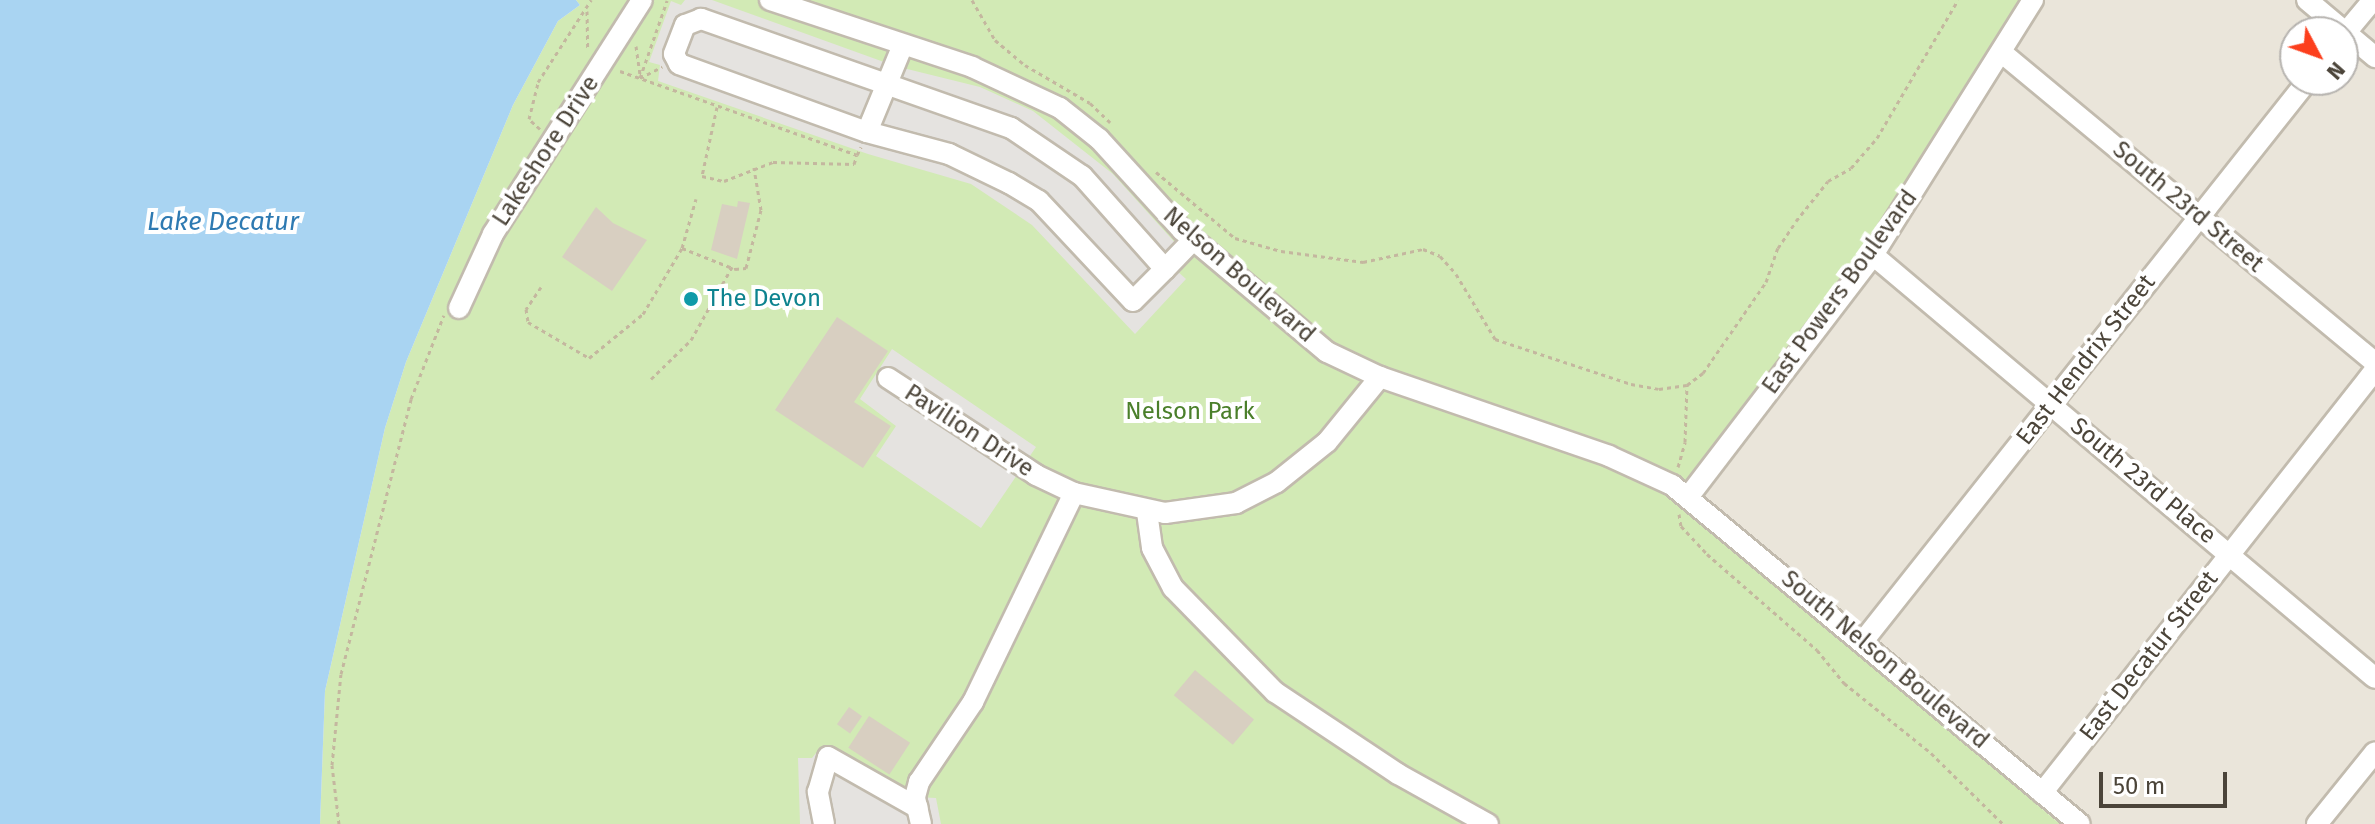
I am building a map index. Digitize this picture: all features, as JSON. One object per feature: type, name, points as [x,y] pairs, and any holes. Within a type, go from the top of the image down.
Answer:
[{"type":"street","name":"Lakeshore Drive","points":[[461,302],[493,234],[642,0]]},
{"type":"street","name":"Nelson Boulevard","points":[[770,0],[902,47],[972,67],[1060,108],[1099,139],[1193,240],[1327,352],[1380,377],[1633,465],[1689,496]]},
{"type":"street","name":"East Powers Boulevard","points":[[1689,496],[1873,255],[2033,0]]},
{"type":"street","points":[[2307,0],[2325,16]]},
{"type":"street","points":[[2359,17],[2373,0]]},
{"type":"street","points":[[1165,269],[1082,176],[1041,146],[978,112],[887,86],[701,19],[685,25],[675,61],[867,132],[949,154],[1019,189],[1039,201],[1133,301],[1165,269],[1193,240]]},
{"type":"street","points":[[2359,45],[2375,57]]},
{"type":"street","points":[[867,132],[902,47]]},
{"type":"street","name":"South 23rd Street","points":[[2001,52],[2375,362]]},
{"type":"street","name":"East Hendrix Street","points":[[1864,640],[2295,96]]},
{"type":"street","name":"South 23rd Place","points":[[1873,255],[2375,678]]},
{"type":"street","name":"East Decatur Street","points":[[2042,793],[2375,370]]},
{"type":"street","name":"Pavilion Drive","points":[[888,378],[1006,460],[1074,493],[1147,512],[1211,507],[1260,492],[1327,442],[1380,377]]},
{"type":"street","points":[[919,816],[919,782],[973,702],[1074,493]]},
{"type":"street","name":"South Nelson Boulevard","points":[[1689,496],[2080,824]]},
{"type":"street","points":[[1147,512],[1152,548],[1173,588],[1275,692],[1398,774],[1488,824]]},
{"type":"street","points":[[2317,824],[2375,752]]},
{"type":"street","points":[[824,824],[818,792],[828,757],[919,816]]},
{"type":"path","points":[[585,0],[590,2],[586,43],[603,63],[857,155]]},
{"type":"path","points":[[972,0],[995,40],[1025,65],[1090,103],[1118,130]]},
{"type":"path","points":[[1149,166],[1235,238],[1281,251],[1363,262],[1423,249],[1440,256],[1456,274],[1495,339],[1631,384],[1687,385],[1703,373],[1766,282],[1778,248],[1796,221],[1828,181],[1851,168],[1877,138],[1958,0]]},
{"type":"path","points":[[640,78],[667,1]]},
{"type":"path","points":[[554,138],[531,122],[530,109],[550,58],[587,11]]},
{"type":"path","points":[[630,19],[640,78]]},
{"type":"path","points":[[640,78],[675,61]]},
{"type":"path","points":[[717,106],[702,176],[724,181],[754,168],[816,159],[854,164],[867,132]]},
{"type":"path","points":[[682,248],[732,267],[748,264],[761,210],[754,168]]},
{"type":"path","points":[[541,287],[526,309],[528,322],[589,358],[643,314],[682,248],[696,199]]},
{"type":"path","points":[[651,379],[691,340],[732,267]]},
{"type":"path","points":[[339,824],[332,765],[337,699],[360,593],[411,399],[446,309],[461,302]]},
{"type":"path","points":[[1687,385],[1685,442],[1677,464],[1689,496],[1678,516],[1692,539],[1817,650],[1844,683],[1931,753],[2003,824]]},
{"type":"shaded area","points":[[685,0],[712,0],[895,66],[980,87],[1033,111],[1113,174],[1188,257],[1177,271],[1186,279],[1135,334],[1032,225],[971,184],[868,154],[658,81],[660,65],[649,62],[671,1],[681,5]]},
{"type":"shaded area","points":[[2037,0],[2375,0],[2375,824],[2088,824],[1693,495]]},
{"type":"shaded area","points":[[892,349],[1036,447],[981,528],[876,456],[896,426],[860,399]]},
{"type":"shaded area","points":[[821,747],[833,748],[915,797],[936,798],[941,824],[800,824],[798,758],[812,758]]},
{"type":"green space","name":"Nelson Park","points":[[576,0],[2023,0],[1867,248],[1677,501],[2060,824],[320,824],[325,691],[385,428],[406,362],[513,105],[558,21],[580,5]]},
{"type":"water","name":"Lake Decatur","points":[[0,0],[576,0],[580,5],[558,21],[513,105],[406,362],[385,428],[325,691],[320,824],[0,824]]},
{"type":"building","points":[[738,201],[750,203],[737,259],[711,250],[722,204],[737,207]]},
{"type":"building","points":[[596,207],[613,223],[647,240],[612,291],[562,257]]},
{"type":"building","points":[[837,317],[888,351],[854,402],[891,426],[863,468],[775,410]]},
{"type":"building","points":[[1195,670],[1254,719],[1233,745],[1174,695]]},
{"type":"building","points":[[849,707],[862,716],[850,733],[837,724]]},
{"type":"building","points":[[869,716],[910,743],[889,775],[848,748]]},
{"type":"place","name":"The Devon","points":[[691,299]]}]
